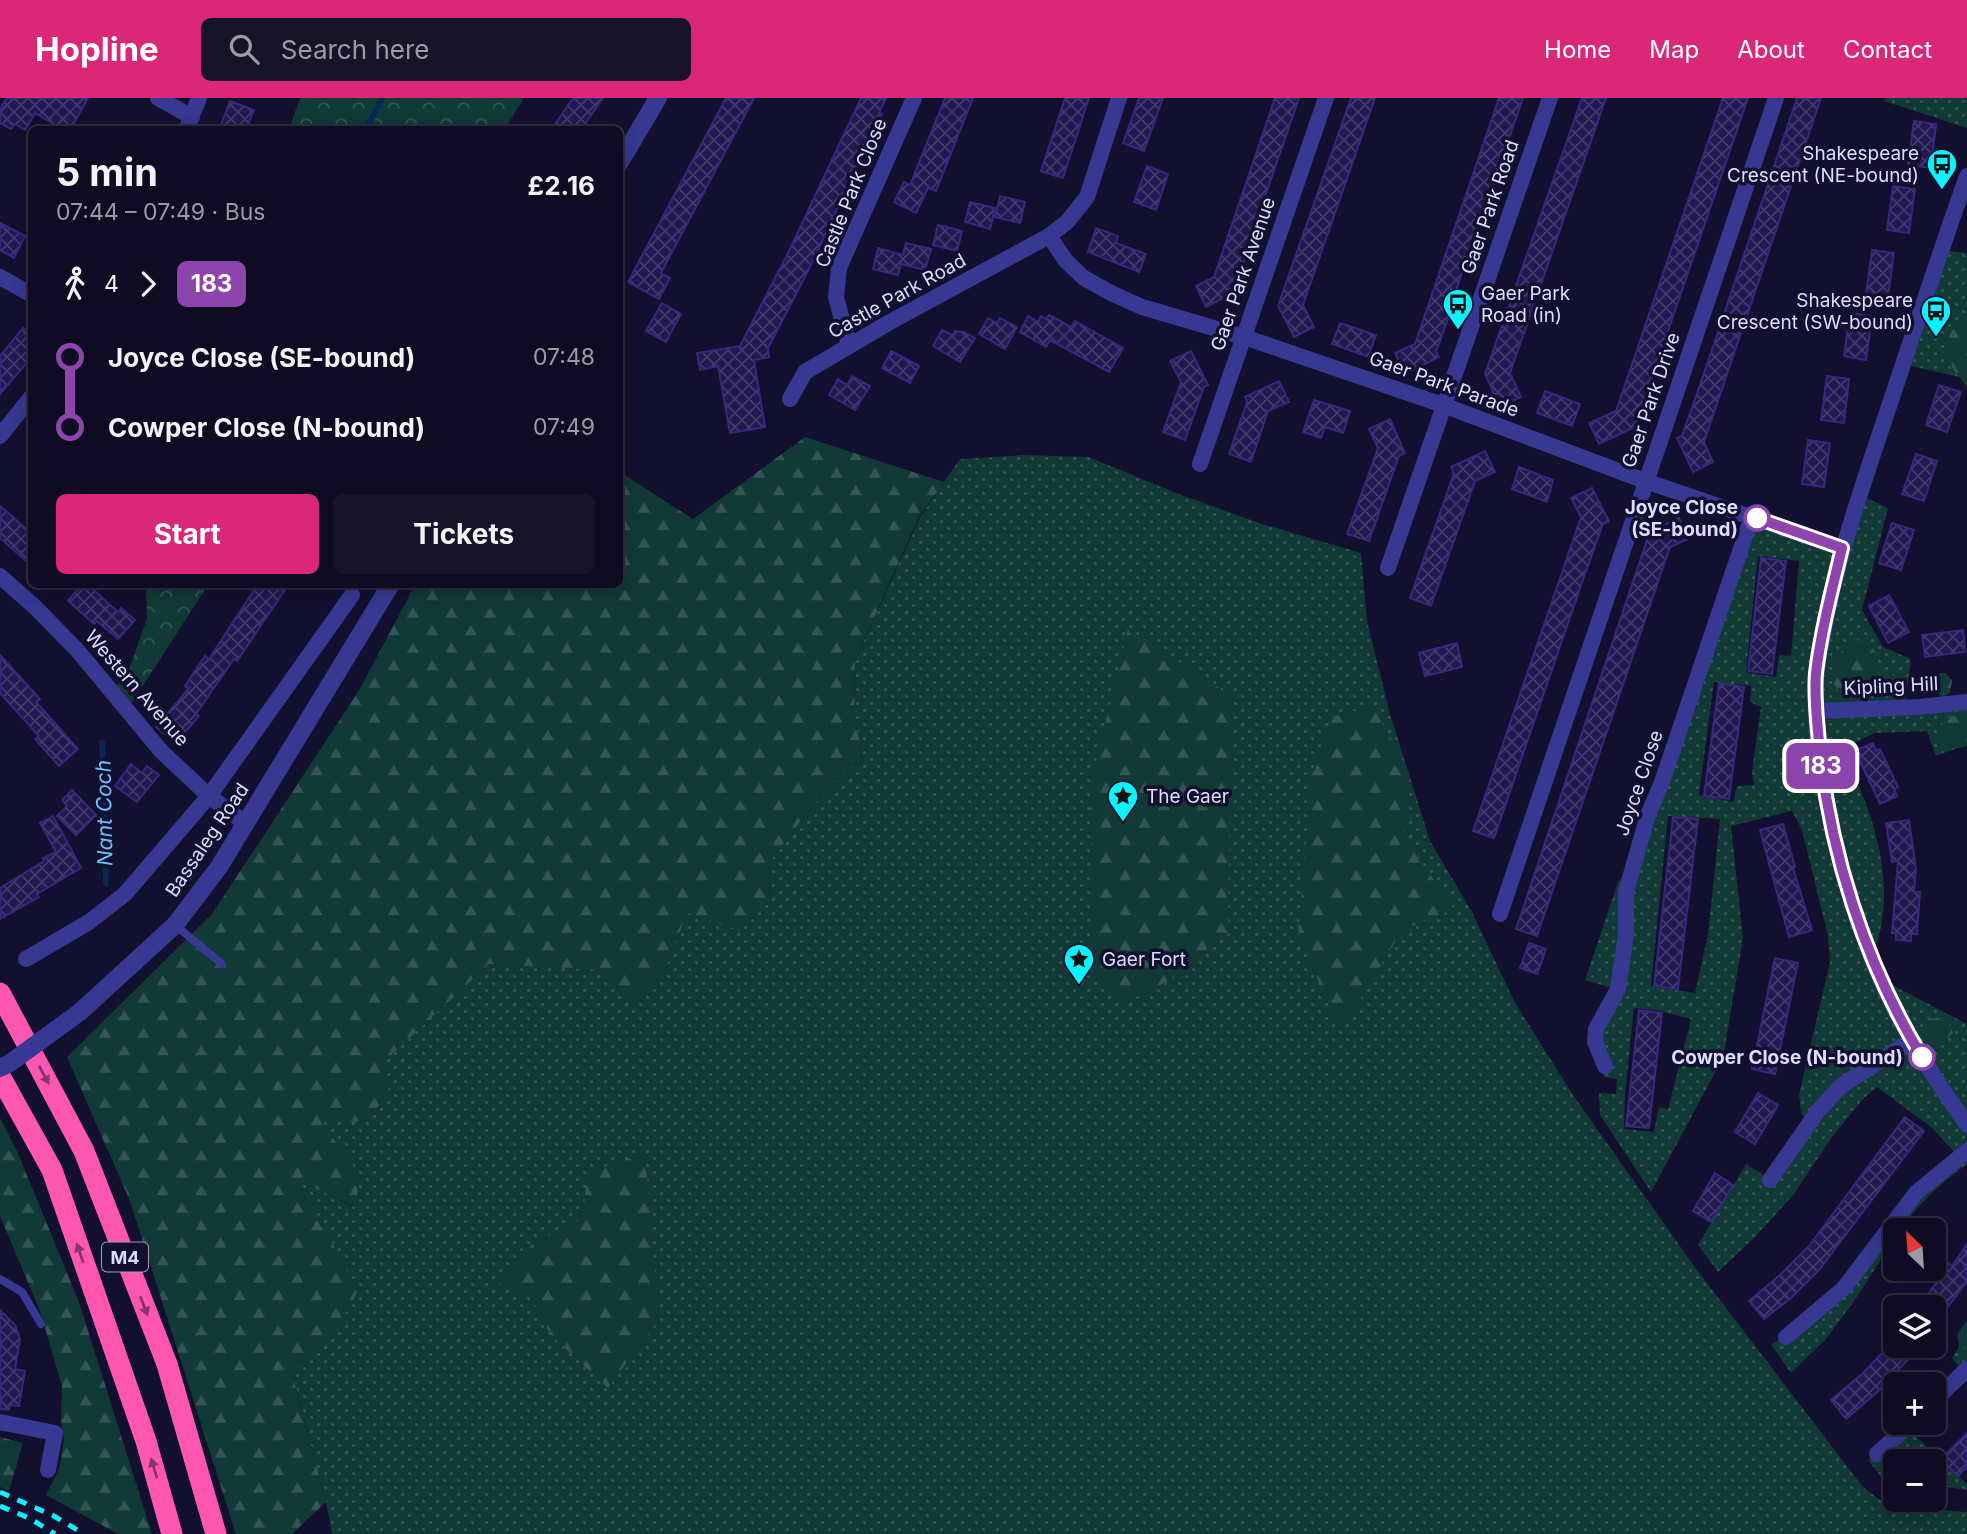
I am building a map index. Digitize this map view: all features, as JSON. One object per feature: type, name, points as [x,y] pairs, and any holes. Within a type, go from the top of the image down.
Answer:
[{"type":"highway","name":"M4","points":[[0,993],[84,1151],[167,1364],[216,1534]]},
{"type":"highway","name":"M4","points":[[0,1076],[52,1170],[146,1441],[172,1534]]},
{"type":"street","points":[[158,98],[189,123],[199,98]]},
{"type":"street","points":[[623,157],[658,98]]},
{"type":"street","name":"Castle Park Close","points":[[849,346],[835,297],[839,268],[914,98]]},
{"type":"street","name":"Castle Park Road","points":[[790,399],[805,372],[1043,239],[1067,222],[1087,197],[1119,98]]},
{"type":"street","name":"Gaer Park Avenue","points":[[1200,464],[1326,98]]},
{"type":"street","name":"Gaer Park Road","points":[[1388,568],[1550,98]]},
{"type":"street","name":"Gaer Park Drive","points":[[1500,914],[1776,98]]},
{"type":"street","points":[[1967,176],[1842,548],[1816,675],[1816,711],[1826,798],[1841,862],[1864,937],[1893,1005],[1912,1040],[1961,1105],[1967,1125]]},
{"type":"street","name":"Gaer Park Parade","points":[[1043,239],[1084,278],[1142,307],[1244,337],[1443,405],[1646,481],[1842,548]]},
{"type":"street","points":[[0,277],[28,293]]},
{"type":"street","points":[[0,436],[28,401]]},
{"type":"street","name":"Joyce Close","points":[[1605,1066],[1595,1042],[1596,1029],[1618,989],[1626,934],[1626,891],[1648,814],[1662,782],[1752,516]]},
{"type":"street","name":"Western Avenue","points":[[0,576],[78,651],[161,751],[209,796],[246,824]]},
{"type":"street","name":"Bassaleg Road","points":[[0,1068],[80,1012],[174,925],[219,867],[389,588]]},
{"type":"street","name":"Bassaleg Road","points":[[26,959],[89,922],[125,894],[209,796],[352,595]]},
{"type":"street","name":"Kipling Hill","points":[[1816,711],[1919,707],[1967,702]]},
{"type":"street","points":[[1770,1180],[1810,1122],[1841,1086],[1912,1040]]},
{"type":"street","points":[[1786,1338],[1844,1288],[1916,1193],[1967,1151]]},
{"type":"street","points":[[1946,1389],[1967,1369]]},
{"type":"street","points":[[0,1422],[55,1433],[48,1469]]},
{"type":"street","points":[[1877,1454],[1897,1435]]},
{"type":"lane","points":[[174,925],[222,964]]},
{"type":"lane","points":[[0,1279],[22,1292],[41,1324]]},
{"type":"green space","points":[[300,98],[524,98],[507,126],[290,126]]},
{"type":"green space","points":[[1885,98],[1967,98],[1967,128],[1884,101]]},
{"type":"green space","points":[[1941,250],[1967,253],[1967,379],[1903,364]]},
{"type":"green space","points":[[1967,319],[1967,387],[1953,369],[1944,350],[1949,336]]},
{"type":"green space","points":[[805,437],[944,482],[919,517],[855,661],[854,718],[863,755],[816,802],[770,861],[769,902],[738,930],[687,913],[665,971],[632,1004],[604,970],[489,964],[386,1060],[390,1098],[355,1123],[320,1120],[359,1174],[356,1207],[299,1181],[358,1291],[336,1331],[291,1369],[326,1502],[292,1534],[236,1534],[130,1201],[67,1057],[212,914],[358,692],[413,588],[623,588],[623,474],[693,519]]},
{"type":"green space","name":"Gaer Fort","points":[[1024,455],[1089,457],[1176,493],[1262,524],[1361,553],[1367,621],[1390,714],[1430,841],[1472,912],[1514,1001],[1573,1095],[1694,1266],[1862,1486],[1883,1502],[1883,1512],[1967,1512],[1967,1534],[332,1534],[291,1369],[336,1331],[298,1180],[355,1207],[359,1174],[319,1120],[489,964],[665,971],[687,912],[769,902],[770,861],[816,802],[863,755],[854,718],[855,661],[920,517],[960,459]]},
{"type":"green space","points":[[1860,495],[1888,508],[1862,610],[1883,647],[1911,659],[1905,708],[1967,702],[1967,744],[1936,756],[1927,731],[1874,733],[1853,744],[1860,765],[1852,770],[1870,815],[1882,862],[1884,909],[1872,956],[1881,979],[1967,1024],[1967,1164],[1930,1194],[1909,1218],[1902,1218],[1959,1157],[1931,1127],[1877,1087],[1863,1099],[1832,1137],[1794,1194],[1718,1272],[1698,1245],[1746,1164],[1771,1180],[1810,1122],[1801,1113],[1799,1095],[1830,962],[1828,936],[1802,830],[1792,811],[1731,826],[1743,939],[1723,1058],[1651,1192],[1600,1115],[1599,1093],[1616,1094],[1617,1079],[1603,1077],[1605,1066],[1595,1042],[1618,990],[1585,980],[1618,882],[1633,869],[1752,516],[1841,548]],"holes":[[[1758,556],[1799,561],[1791,656],[1779,655],[1776,677],[1746,672]],[[1714,682],[1751,686],[1750,702],[1761,707],[1752,772],[1754,785],[1737,786],[1733,802],[1699,795]],[[1668,816],[1720,819],[1708,934],[1695,993],[1651,986]],[[1634,1008],[1656,1010],[1691,1019],[1668,1109],[1659,1107],[1654,1132],[1624,1129]]]},
{"type":"green space","points":[[146,588],[206,588],[127,710],[112,692],[129,669],[147,619]]},
{"type":"green space","points":[[1128,629],[1231,696],[1228,932],[1168,981],[1120,1005],[1094,975],[1090,787]]},
{"type":"green space","points":[[1861,640],[1875,652],[1877,658],[1872,672],[1855,692],[1838,691],[1830,677],[1834,665],[1844,649]]},
{"type":"green space","points":[[1937,673],[1946,673],[1952,680],[1950,693],[1943,697],[1931,689],[1931,681]]},
{"type":"green space","points":[[1890,675],[1900,675],[1907,686],[1907,695],[1897,699],[1885,695],[1883,685]]},
{"type":"green space","points":[[1373,706],[1407,768],[1404,837],[1454,909],[1402,930],[1341,1032],[1298,935],[1312,772],[1332,717]]},
{"type":"green space","points":[[1959,714],[1967,717],[1967,746],[1952,750],[1942,740],[1939,729],[1947,718]]},
{"type":"green space","points":[[1947,1017],[1953,1033],[1942,1043],[1931,1043],[1925,1037],[1923,1025],[1927,1019]]},
{"type":"green space","points":[[0,1118],[17,1151],[79,1302],[152,1534],[118,1534],[46,1495],[59,1469],[64,1441],[61,1420],[62,1386],[40,1311],[0,1216]]},
{"type":"green space","points":[[645,1153],[659,1319],[608,1388],[550,1334],[531,1298],[499,1285],[532,1244],[583,1218],[587,1173]]},
{"type":"green space","points":[[1883,1239],[1883,1256],[1859,1294],[1827,1338],[1791,1373],[1771,1344],[1786,1337]]},
{"type":"green space","points":[[1967,1320],[1967,1349],[1959,1347],[1957,1335]]},
{"type":"green space","points":[[1967,1334],[1967,1369],[1963,1372],[1952,1358]]},
{"type":"green space","points":[[1897,1435],[1915,1435],[1930,1449],[1883,1449],[1883,1478],[1868,1460]]},
{"type":"green space","points":[[0,1437],[23,1443],[9,1491],[0,1487]]},
{"type":"green space","points":[[1946,1464],[1967,1484],[1967,1490],[1946,1487]]},
{"type":"building","points":[[7,98],[88,98],[72,126],[57,126],[35,113],[25,130],[15,124],[11,129],[0,123],[0,109]]},
{"type":"building","points":[[573,98],[603,98],[584,126],[554,126]]},
{"type":"building","points":[[726,98],[754,98],[661,273],[670,278],[659,299],[628,282]]},
{"type":"building","points":[[861,98],[886,98],[879,113],[882,114],[808,271],[768,348],[769,357],[754,360],[765,427],[730,433],[718,366],[700,370],[697,353],[740,346],[789,251]]},
{"type":"building","points":[[945,98],[973,98],[936,191],[928,188],[916,213],[894,202],[904,182],[910,185]]},
{"type":"building","points":[[1065,98],[1089,98],[1063,178],[1041,171]]},
{"type":"building","points":[[1139,98],[1163,98],[1144,151],[1123,143]]},
{"type":"building","points":[[1275,98],[1299,98],[1236,284],[1239,290],[1206,307],[1196,286],[1214,277]]},
{"type":"building","points":[[1351,98],[1375,98],[1303,305],[1314,327],[1294,337],[1278,306]]},
{"type":"building","points":[[1499,98],[1523,98],[1452,302],[1436,352],[1439,357],[1405,374],[1395,353],[1415,344]]},
{"type":"building","points":[[1582,98],[1606,98],[1510,373],[1521,397],[1500,407],[1485,374]]},
{"type":"building","points":[[1723,98],[1748,98],[1635,427],[1599,444],[1589,423],[1616,411]]},
{"type":"building","points":[[1797,98],[1821,98],[1704,442],[1713,462],[1693,472],[1677,438],[1682,436],[1700,385]]},
{"type":"building","points":[[230,101],[254,110],[248,126],[221,126]]},
{"type":"building","points":[[1914,121],[1936,124],[1931,168],[1908,165]]},
{"type":"building","points":[[1147,166],[1168,174],[1156,210],[1134,202]]},
{"type":"building","points":[[1893,186],[1915,189],[1909,233],[1887,230]]},
{"type":"building","points":[[1000,196],[1025,202],[1020,223],[995,217]]},
{"type":"building","points":[[970,202],[995,208],[990,229],[965,222]]},
{"type":"building","points":[[0,223],[25,236],[14,258],[0,250]]},
{"type":"building","points":[[938,225],[962,231],[957,251],[933,245]]},
{"type":"building","points":[[1096,228],[1118,236],[1116,243],[1146,254],[1139,272],[1088,252]]},
{"type":"building","points":[[906,243],[931,249],[925,270],[901,264],[898,275],[873,269],[878,248],[903,255]]},
{"type":"building","points":[[1872,250],[1894,253],[1888,297],[1866,294]]},
{"type":"building","points":[[662,303],[681,314],[666,342],[646,331]]},
{"type":"building","points":[[1850,313],[1872,316],[1866,360],[1844,356]]},
{"type":"building","points":[[1049,315],[1071,327],[1075,321],[1123,348],[1109,372],[1050,340],[1046,347],[1020,332],[1028,316],[1038,322],[1041,316],[1046,319]]},
{"type":"building","points":[[988,318],[997,323],[1000,318],[1017,327],[1005,349],[979,334]]},
{"type":"building","points":[[1340,323],[1376,335],[1368,357],[1332,344]]},
{"type":"building","points":[[23,328],[28,332],[28,362],[0,394],[0,356]]},
{"type":"building","points":[[942,330],[952,335],[955,331],[964,332],[975,338],[960,362],[933,346]]},
{"type":"building","points":[[891,351],[919,366],[910,383],[882,368]]},
{"type":"building","points":[[1191,351],[1208,385],[1204,387],[1185,440],[1163,432],[1181,382],[1170,361]]},
{"type":"building","points":[[852,376],[870,386],[855,410],[829,395],[838,379],[847,385]]},
{"type":"building","points":[[1827,376],[1849,379],[1844,423],[1821,420]]},
{"type":"building","points":[[1279,381],[1289,402],[1268,411],[1251,462],[1229,454],[1247,402],[1245,397]]},
{"type":"building","points":[[1939,385],[1961,392],[1947,432],[1926,425]]},
{"type":"building","points":[[1545,391],[1580,404],[1572,426],[1537,413]]},
{"type":"building","points":[[1314,400],[1350,411],[1343,433],[1325,427],[1321,438],[1303,432]]},
{"type":"building","points":[[1390,419],[1405,453],[1399,456],[1369,541],[1347,534],[1378,448],[1369,429]]},
{"type":"building","points":[[1808,440],[1830,443],[1824,487],[1802,484]]},
{"type":"building","points":[[1485,451],[1495,472],[1475,481],[1431,606],[1410,598],[1454,473],[1451,467]]},
{"type":"building","points":[[1916,454],[1937,461],[1924,501],[1902,494]]},
{"type":"building","points":[[1519,467],[1553,480],[1547,502],[1512,489]]},
{"type":"building","points":[[1592,488],[1609,521],[1603,524],[1494,838],[1473,831],[1581,517],[1571,498]]},
{"type":"building","points":[[0,506],[28,530],[28,562],[0,538]]},
{"type":"building","points":[[1679,518],[1688,539],[1670,547],[1537,936],[1516,929],[1647,540],[1644,533]]},
{"type":"building","points":[[1892,523],[1914,530],[1901,570],[1879,563]]},
{"type":"building","points":[[1761,558],[1786,561],[1772,674],[1748,671]]},
{"type":"building","points":[[79,588],[91,588],[118,612],[121,608],[135,620],[118,639],[97,621],[94,624],[68,601]]},
{"type":"building","points":[[255,588],[286,588],[237,661],[234,659],[196,714],[199,716],[176,743],[156,727],[189,688],[185,686],[205,656],[209,659]]},
{"type":"building","points":[[1889,595],[1909,632],[1888,643],[1869,606]]},
{"type":"building","points":[[1963,630],[1965,652],[1925,657],[1922,635]]},
{"type":"building","points":[[1457,643],[1462,667],[1425,676],[1419,653]]},
{"type":"building","points":[[0,655],[40,699],[36,702],[78,749],[59,766],[35,739],[39,736],[0,693]]},
{"type":"building","points":[[1719,683],[1744,687],[1729,799],[1704,796]]},
{"type":"building","points":[[1873,743],[1876,751],[1880,749],[1898,787],[1894,789],[1897,796],[1880,804],[1857,750]]},
{"type":"building","points":[[131,764],[142,773],[147,766],[159,775],[137,802],[115,786]]},
{"type":"building","points":[[72,790],[96,815],[76,835],[57,816],[67,806],[62,800]]},
{"type":"building","points":[[53,816],[81,868],[37,894],[39,897],[0,919],[0,888],[56,852],[40,823]]},
{"type":"building","points":[[1673,817],[1698,819],[1678,989],[1654,986]]},
{"type":"building","points":[[1909,820],[1916,869],[1914,892],[1920,892],[1917,934],[1911,934],[1911,941],[1896,940],[1896,933],[1892,933],[1898,861],[1892,862],[1886,823]]},
{"type":"building","points":[[1783,824],[1812,930],[1789,937],[1760,830]]},
{"type":"building","points":[[1529,943],[1546,949],[1537,974],[1520,968]]},
{"type":"building","points":[[1775,958],[1798,963],[1775,1074],[1752,1069]]},
{"type":"building","points":[[1639,1010],[1662,1013],[1649,1128],[1626,1126]]},
{"type":"building","points":[[1758,1093],[1778,1105],[1755,1144],[1735,1132]]},
{"type":"building","points":[[1905,1117],[1924,1131],[1819,1270],[1791,1298],[1764,1319],[1749,1301],[1809,1246]]},
{"type":"building","points":[[1715,1173],[1733,1185],[1711,1222],[1693,1211]]},
{"type":"building","points":[[1967,1244],[1967,1281],[1946,1310],[1946,1295],[1927,1295],[1937,1281],[1946,1281],[1946,1268],[1949,1264],[1952,1266]]},
{"type":"building","points":[[0,1310],[15,1325],[20,1339],[15,1369],[25,1371],[19,1406],[10,1405],[9,1410],[0,1409]]},
{"type":"building","points":[[1883,1352],[1883,1358],[1909,1358],[1897,1372],[1883,1372],[1883,1387],[1846,1419],[1831,1400]]},
{"type":"building","points":[[1967,1433],[1967,1467],[1958,1476],[1946,1464],[1946,1454]]},
{"type":"waterway","name":"Nant Coch","points":[[368,126],[382,98]]},
{"type":"waterway","name":"Nant Coch","points":[[102,743],[106,884]]},
{"type":"railway","points":[[0,1492],[54,1516],[84,1534]]},
{"type":"railway","points":[[0,1506],[29,1518],[55,1534]]},
{"type":"bus line","name":"183","points":[[1757,518],[1842,548],[1816,675],[1816,711],[1826,798],[1841,862],[1864,937],[1893,1005],[1922,1057]]},
{"type":"place","name":"Shakespeare Crescent (NE-bound)","points":[[1942,191]]},
{"type":"place","name":"Gaer Park Road (in)","points":[[1458,331]]},
{"type":"place","name":"Shakespeare Crescent (SW-bound)","points":[[1936,338]]},
{"type":"place","name":"Joyce Close (SE-bound)","points":[[1757,518]]},
{"type":"place","name":"The Gaer","points":[[1123,823]]},
{"type":"place","name":"Gaer Fort","points":[[1079,986]]},
{"type":"place","name":"Cowper Close (N-bound)","points":[[1922,1057]]}]
